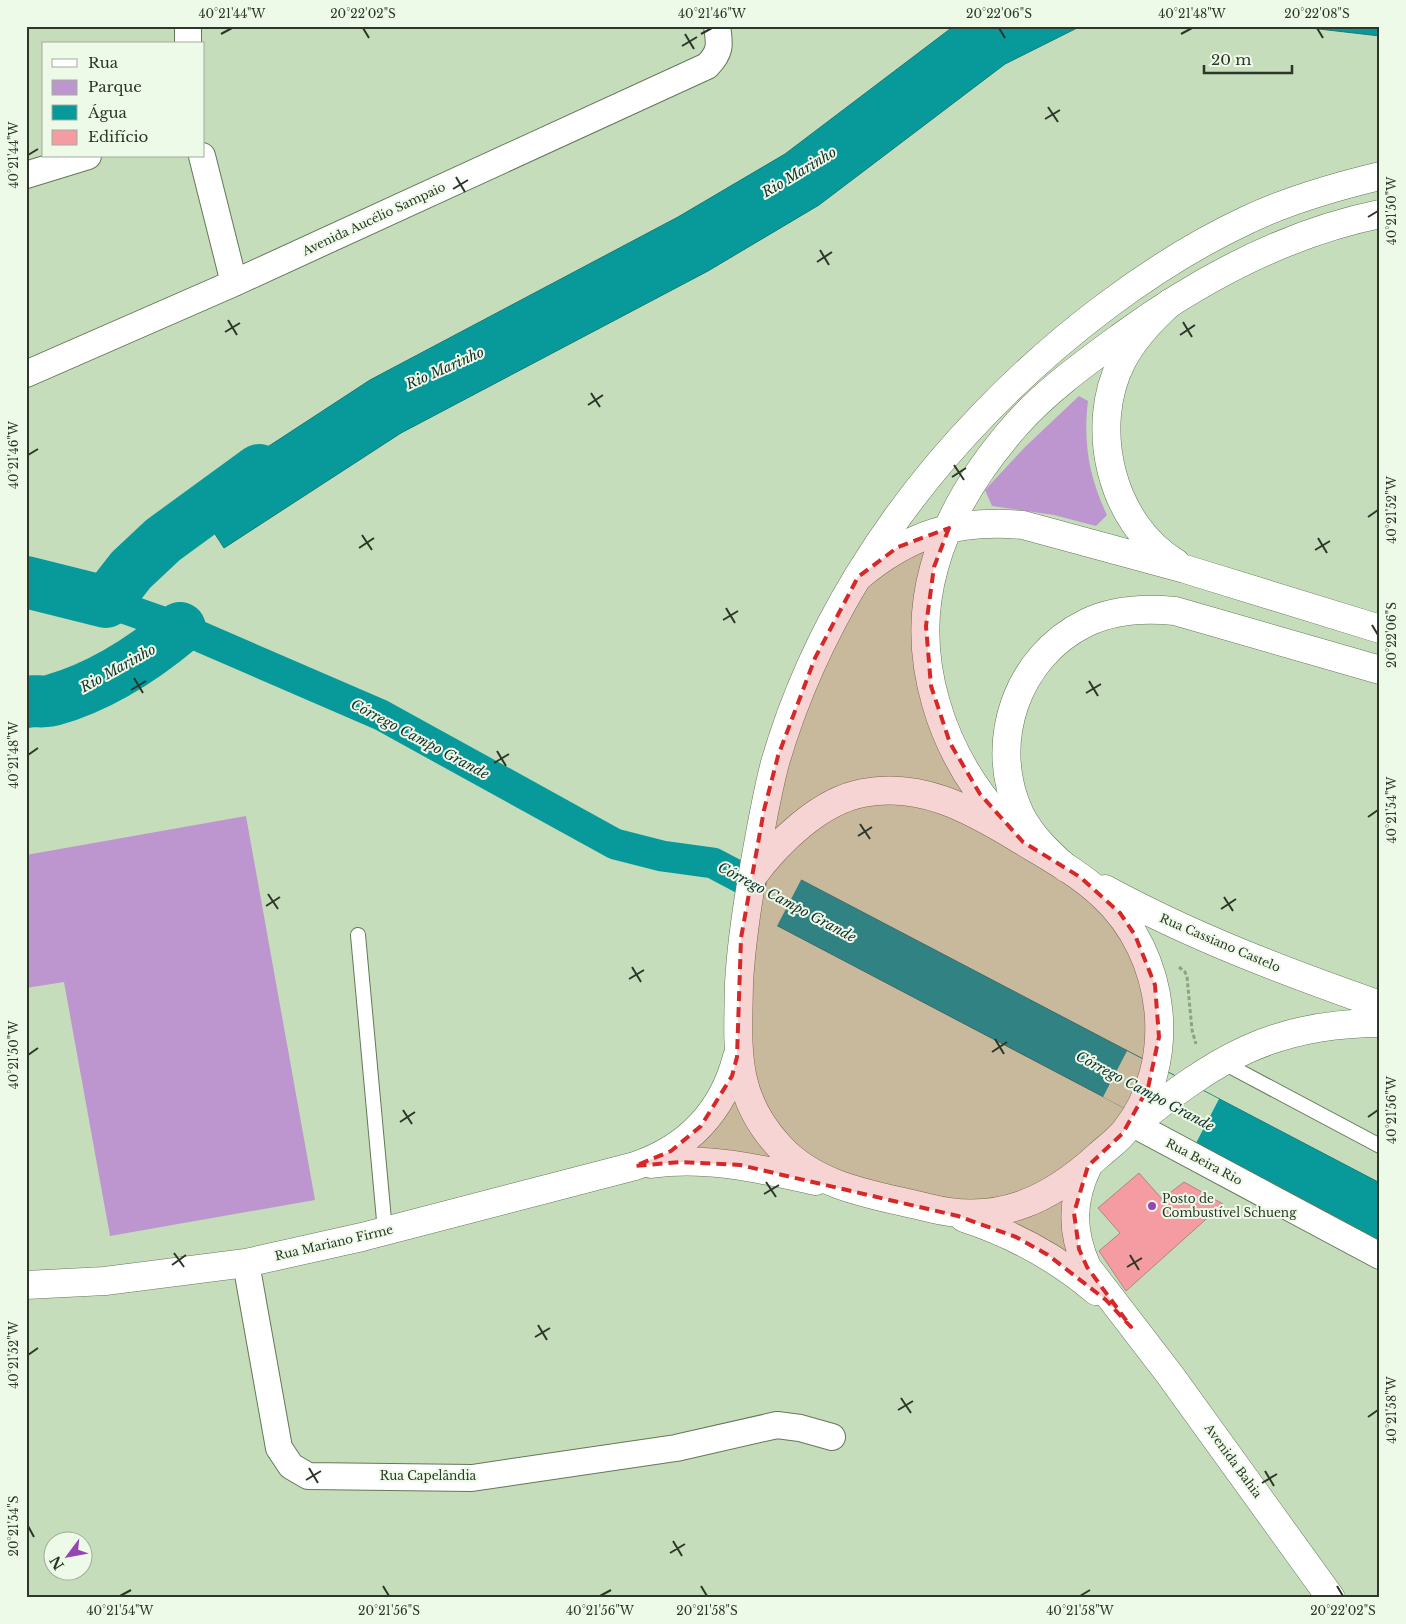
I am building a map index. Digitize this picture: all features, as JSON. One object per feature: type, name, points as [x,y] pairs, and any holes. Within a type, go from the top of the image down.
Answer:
[{"type":"main road","points":[[635,1166],[671,1150],[701,1126],[724,1094],[737,1057],[743,921],[753,876],[763,851],[772,776],[791,715],[815,658],[858,578],[908,503],[945,456],[993,405],[1078,329],[1163,268],[1244,221],[1332,188],[1380,176]]},
{"type":"main road","points":[[1023,842],[980,794],[963,769],[939,715],[931,686],[927,656],[928,597],[934,568],[949,528],[980,471],[1016,425],[1039,401],[1117,340],[1170,303],[1231,268],[1273,249],[1322,230],[1380,214]]},
{"type":"main road","points":[[1170,303],[1140,334],[1121,362],[1112,387],[1107,412],[1106,438],[1114,483],[1136,524],[1167,558],[1185,569]]},
{"type":"main road","points":[[858,578],[898,548],[921,537],[949,528],[996,523],[1023,525],[1185,569],[1380,629]]},
{"type":"main road","points":[[1134,1122],[1155,1066],[1159,1038],[1155,985],[1135,936],[1120,913],[1101,894],[1046,851],[1020,814],[1007,771],[1006,749],[1010,719],[1022,684],[1049,648],[1086,622],[1108,615],[1152,609],[1175,611],[1380,670]]},
{"type":"main road","points":[[763,851],[843,798],[865,792],[888,790],[934,796],[979,814],[1066,868]]},
{"type":"main road","name":"Rua Cassiano Castelo","points":[[1066,868],[1176,926],[1241,954],[1380,1005]]},
{"type":"main road","points":[[958,1216],[1011,1209],[1036,1199],[1066,1182],[1088,1166],[1134,1122],[1221,1061],[1273,1039],[1300,1031],[1356,1023],[1380,1023]]},
{"type":"main road","points":[[737,1057],[749,1098],[764,1128],[794,1161],[832,1184]]},
{"type":"main road","points":[[635,1166],[657,1163],[710,1162],[740,1165],[832,1184]]},
{"type":"main road","name":"Rua Mariano Firme","points":[[26,1285],[105,1281],[246,1262],[385,1231],[635,1166]]},
{"type":"main road","name":"Avenida Bahia","points":[[1088,1166],[1081,1180],[1074,1213],[1079,1249],[1087,1267],[1131,1327],[1170,1375],[1331,1598]]},
{"type":"main road","name":"Avenida Bahia","points":[[832,1184],[958,1216],[1016,1237],[1048,1255],[1078,1276],[1106,1300],[1131,1327]]},
{"type":"street","points":[[188,26],[188,42]]},
{"type":"street","name":"Avenida Aucélio Sampaio","points":[[26,374],[234,283],[707,66],[718,55],[720,41],[717,26]]},
{"type":"street","points":[[26,175],[81,158]]},
{"type":"street","points":[[203,158],[234,283]]},
{"type":"street","name":"Rua Beira Rio","points":[[1134,1122],[1380,1256]]},
{"type":"street","name":"Rua Capelândia","points":[[246,1262],[279,1448],[291,1466],[308,1476],[472,1478],[676,1448],[777,1425],[800,1428],[832,1436]]},
{"type":"lane","points":[[358,935],[385,1231]]},
{"type":"lane","points":[[1221,1061],[1380,1146]]},
{"type":"highlighted area","points":[[949,528],[934,567],[926,626],[931,686],[950,743],[980,794],[1023,842],[1080,877],[1120,913],[1135,935],[1155,985],[1159,1037],[1148,1088],[1123,1133],[1088,1166],[1074,1213],[1079,1249],[1087,1267],[1131,1327],[1106,1300],[1048,1255],[1016,1237],[958,1216],[740,1165],[680,1162],[635,1166],[671,1151],[701,1126],[732,1076],[737,1057],[741,938],[764,810],[778,756],[815,658],[858,577],[898,547]]},
{"type":"green space","points":[[1079,396],[1088,401],[1086,431],[1089,460],[1096,487],[1107,515],[1096,526],[1054,515],[992,506],[985,490],[1025,447]]},
{"type":"green space","points":[[246,816],[315,1200],[110,1236],[64,982],[26,988],[26,855]]},
{"type":"water","points":[[954,26],[1081,26],[1005,64],[819,205],[708,271],[401,433],[224,548],[191,497],[370,380],[678,217],[785,154]]},
{"type":"water","points":[[1293,26],[1380,26],[1380,36]]},
{"type":"water","points":[[725,840],[1380,1183],[1380,1242],[774,924]]},
{"type":"pier","points":[[725,838],[802,878],[776,928],[699,888]]},
{"type":"pier","points":[[1127,1051],[1219,1099],[1195,1145],[1103,1097]]},
{"type":"building","points":[[1139,1173],[1162,1199],[1184,1182],[1223,1204],[1126,1291],[1099,1251],[1120,1233],[1098,1208]]},
{"type":"waterway","name":"Rio Marinho","points":[[26,582],[106,602],[131,570],[163,540],[259,470]]},
{"type":"waterway","name":"Córrego Campo Grande","points":[[106,602],[180,628],[381,715],[615,844],[662,856],[713,863],[751,883]]},
{"type":"waterway","name":"Rio Marinho","points":[[26,702],[53,700],[104,680],[151,651],[180,628]]},
{"type":"place","name":"Posto de Combustível Schueng","points":[[1152,1206]]}]
